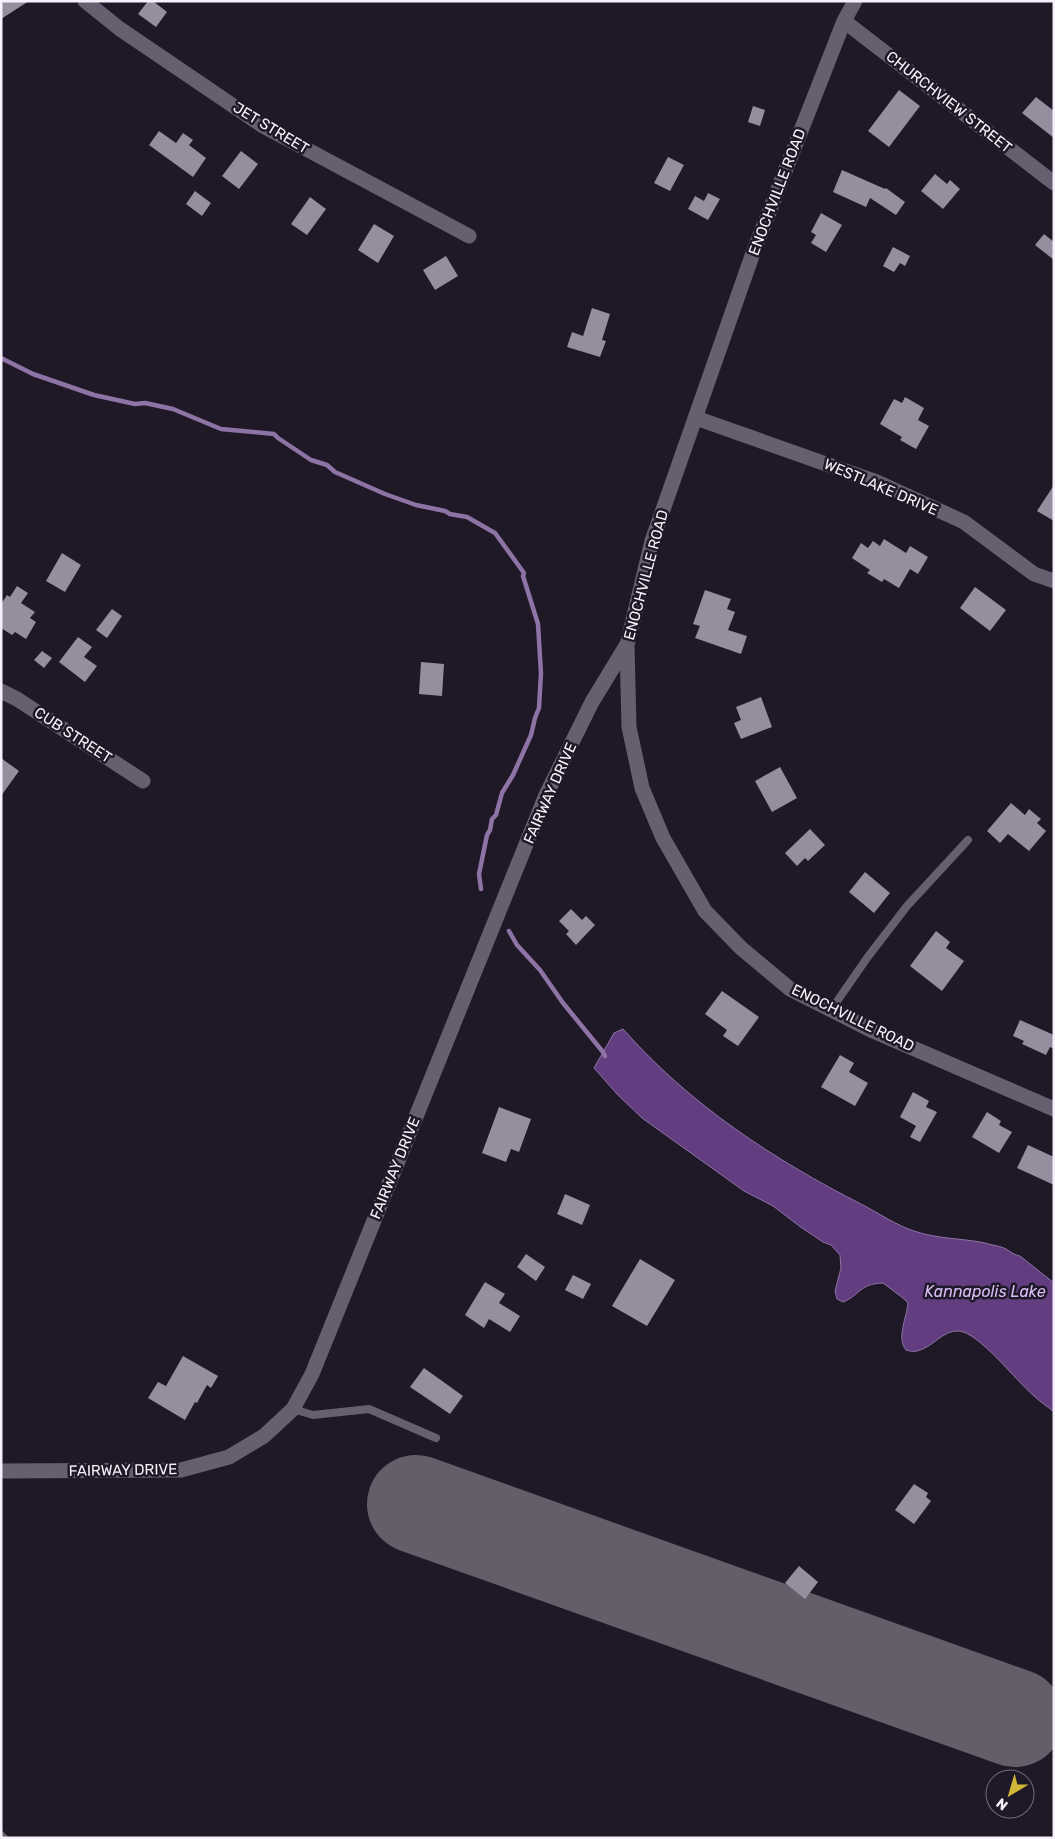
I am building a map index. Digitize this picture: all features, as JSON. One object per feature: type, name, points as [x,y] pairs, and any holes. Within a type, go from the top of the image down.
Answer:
[{"type":"street","name":"JET STREET","points":[[85,1],[120,29],[263,126],[469,236]]},
{"type":"street","name":"ENOCHVILLE ROAD","points":[[855,1],[844,21],[752,253],[652,541],[626,645],[629,727],[642,788],[663,838],[705,911],[741,948],[790,988],[831,1010],[871,1030],[1054,1109]]},
{"type":"street","name":"CHURCHVIEW STREET","points":[[844,21],[1054,183]]},
{"type":"street","name":"WESTLAKE DRIVE","points":[[696,418],[877,482],[964,522],[1034,574],[1054,581]]},
{"type":"street","name":"FAIRWAY DRIVE","points":[[1,1471],[182,1470],[229,1457],[264,1436],[292,1409],[312,1374],[546,795],[592,702],[626,645]]},
{"type":"street","name":"CUB STREET","points":[[1,691],[17,698],[142,781]]},
{"type":"lane","points":[[831,1010],[867,958],[907,906],[968,840]]},
{"type":"lane","points":[[292,1409],[313,1415],[368,1409],[436,1438]]},
{"type":"water","name":"Kannapolis Lake","points":[[623,1029],[676,1082],[704,1106],[797,1169],[907,1229],[931,1236],[976,1241],[1004,1248],[1020,1256],[1054,1283],[1054,1412],[1026,1389],[976,1339],[966,1333],[953,1331],[922,1349],[906,1350],[903,1345],[902,1334],[908,1303],[883,1283],[869,1285],[843,1302],[837,1299],[835,1291],[841,1268],[840,1255],[831,1245],[802,1228],[773,1206],[744,1191],[642,1118],[594,1068],[614,1033]]},
{"type":"building","points":[[1,1],[29,1],[1,19]]},
{"type":"building","points":[[148,1],[153,1],[167,12],[156,27],[138,14]]},
{"type":"building","points":[[899,90],[920,106],[889,147],[868,131]]},
{"type":"building","points":[[1036,97],[1054,111],[1054,138],[1022,113]]},
{"type":"building","points":[[753,106],[765,110],[760,126],[748,122]]},
{"type":"building","points":[[159,131],[176,143],[183,133],[193,140],[189,145],[206,158],[193,177],[149,145]]},
{"type":"building","points":[[241,151],[258,164],[239,189],[222,176]]},
{"type":"building","points":[[668,157],[684,165],[670,191],[654,183]]},
{"type":"building","points":[[842,170],[886,188],[905,202],[896,215],[870,198],[866,207],[833,192]]},
{"type":"building","points":[[935,174],[947,184],[950,180],[960,189],[943,209],[921,191]]},
{"type":"building","points":[[195,191],[211,203],[202,216],[186,204]]},
{"type":"building","points":[[708,193],[720,199],[708,220],[688,209],[695,196],[704,201]]},
{"type":"building","points":[[310,197],[326,209],[307,235],[291,224]]},
{"type":"building","points":[[821,213],[842,225],[826,252],[811,243],[816,235],[811,232]]},
{"type":"building","points":[[374,224],[394,236],[378,263],[358,250]]},
{"type":"building","points":[[1044,234],[1054,242],[1054,260],[1035,245]]},
{"type":"building","points":[[893,247],[910,256],[905,266],[900,263],[894,272],[883,266]]},
{"type":"building","points":[[446,256],[458,276],[435,290],[423,270]]},
{"type":"building","points":[[592,308],[610,314],[602,340],[606,341],[600,357],[567,347],[572,332],[583,336]]},
{"type":"building","points":[[905,397],[924,408],[918,420],[929,426],[916,449],[900,440],[902,437],[880,424],[894,399],[902,403]]},
{"type":"building","points":[[1054,485],[1054,521],[1037,511]]},
{"type":"building","points":[[884,539],[906,553],[910,546],[928,557],[918,574],[910,569],[899,588],[884,579],[882,582],[867,573],[870,570],[852,558],[861,543],[868,548],[873,541],[880,546]]},
{"type":"building","points":[[62,553],[81,565],[65,592],[46,581]]},
{"type":"building","points":[[17,586],[28,593],[21,603],[35,612],[30,618],[36,622],[26,639],[15,632],[12,635],[1,628],[1,604],[7,595],[10,597]]},
{"type":"building","points":[[975,587],[1006,610],[990,631],[960,608]]},
{"type":"building","points":[[705,590],[731,599],[727,609],[735,612],[728,630],[747,636],[741,654],[695,638],[700,626],[693,624]]},
{"type":"building","points":[[112,609],[122,616],[107,638],[96,630]]},
{"type":"building","points":[[78,637],[92,647],[84,657],[97,666],[85,682],[59,662]]},
{"type":"building","points":[[42,651],[52,658],[44,668],[34,660]]},
{"type":"building","points":[[421,662],[444,664],[442,696],[419,694]]},
{"type":"building","points":[[761,697],[772,727],[741,739],[734,723],[741,720],[736,707]]},
{"type":"building","points":[[1,758],[19,771],[1,796]]},
{"type":"building","points":[[780,767],[797,798],[772,812],[755,781]]},
{"type":"building","points":[[1011,803],[1025,815],[1029,809],[1041,819],[1037,823],[1046,831],[1029,851],[1008,834],[1000,843],[987,831]]},
{"type":"building","points":[[810,829],[825,845],[808,861],[805,858],[797,866],[785,853]]},
{"type":"building","points":[[865,872],[890,893],[874,913],[849,892]]},
{"type":"building","points":[[571,909],[582,920],[586,916],[595,925],[576,945],[566,934],[569,931],[559,921]]},
{"type":"building","points":[[936,931],[950,942],[946,948],[964,961],[942,991],[910,966]]},
{"type":"building","points":[[722,991],[759,1017],[738,1046],[723,1036],[727,1030],[705,1014]]},
{"type":"building","points":[[1020,1020],[1054,1035],[1054,1049],[1050,1047],[1046,1055],[1022,1044],[1024,1041],[1013,1036]]},
{"type":"building","points":[[840,1055],[854,1063],[849,1072],[868,1083],[855,1106],[821,1087]]},
{"type":"building","points":[[913,1092],[929,1101],[926,1107],[937,1112],[920,1142],[910,1137],[916,1126],[900,1117]]},
{"type":"building","points":[[499,1107],[531,1119],[519,1152],[511,1149],[506,1162],[482,1153]]},
{"type":"building","points":[[987,1112],[1001,1121],[999,1125],[1012,1132],[999,1153],[972,1137]]},
{"type":"building","points":[[1028,1145],[1054,1157],[1054,1185],[1017,1168]]},
{"type":"building","points":[[565,1194],[590,1205],[582,1225],[557,1214]]},
{"type":"building","points":[[526,1254],[545,1267],[536,1281],[517,1267]]},
{"type":"building","points":[[640,1259],[675,1280],[647,1326],[612,1306]]},
{"type":"building","points":[[573,1275],[591,1284],[583,1299],[565,1290]]},
{"type":"building","points":[[485,1282],[505,1294],[499,1303],[520,1316],[510,1332],[489,1319],[484,1328],[465,1315]]},
{"type":"building","points":[[183,1356],[218,1376],[211,1388],[207,1385],[185,1420],[148,1398],[158,1382],[166,1386]]},
{"type":"building","points":[[424,1368],[463,1396],[450,1414],[410,1387]]},
{"type":"building","points":[[914,1484],[928,1493],[926,1497],[931,1501],[914,1524],[895,1510]]},
{"type":"building","points":[[799,1566],[818,1582],[805,1599],[785,1583]]},
{"type":"waterway","points":[[1,358],[33,374],[94,395],[135,404],[145,403],[173,409],[221,429],[274,434],[311,460],[327,465],[335,472],[385,494],[416,505],[467,517],[495,533],[524,573],[523,576],[538,624],[541,673],[539,708],[531,735],[513,775],[502,793],[496,815],[492,819],[487,835],[479,874],[481,889]]},
{"type":"waterway","points":[[509,931],[517,945],[540,970],[563,1003],[605,1056]]},
{"type":"runway","points":[[416,1504],[1015,1718]]}]
